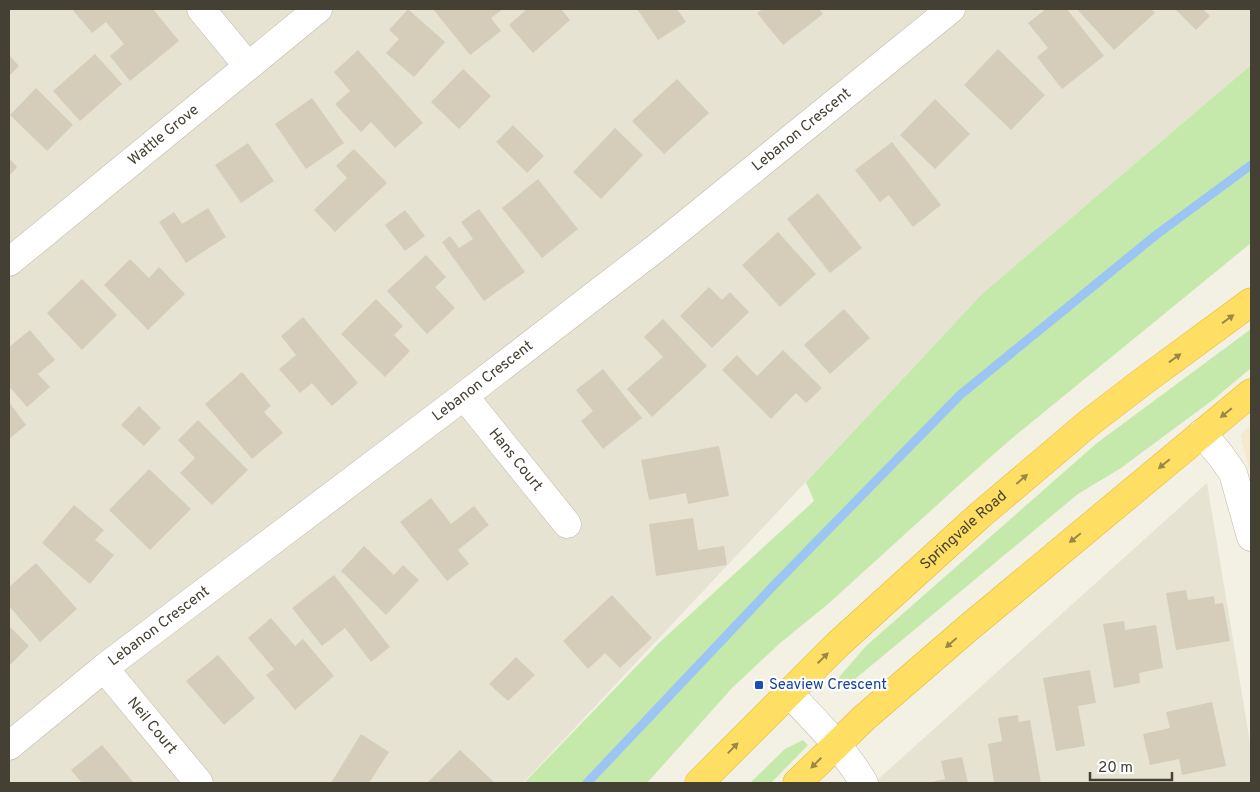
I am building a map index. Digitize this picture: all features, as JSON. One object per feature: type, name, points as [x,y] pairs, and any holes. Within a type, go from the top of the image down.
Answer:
[{"type":"highway","name":"Springvale Road","points":[[699,783],[788,692],[896,590],[1024,478],[1090,422],[1251,302]]},
{"type":"highway","points":[[797,783],[836,744],[974,623],[1251,393]]},
{"type":"street","points":[[201,9],[248,66]]},
{"type":"street","name":"Wattle Grove","points":[[9,262],[318,9]]},
{"type":"street","name":"Lebanon Crescent","points":[[9,746],[104,668],[464,396],[660,245],[951,9]]},
{"type":"street","name":"Hans Court","points":[[464,396],[567,524]]},
{"type":"street","points":[[1202,433],[1222,456],[1233,473],[1251,537]]},
{"type":"street","name":"Neil Court","points":[[104,668],[199,783]]},
{"type":"street","points":[[788,692],[836,744],[864,783]]},
{"type":"shaded area","points":[[9,9],[1251,9],[1251,65],[983,293],[523,783],[9,783]]},
{"type":"shaded area","points":[[1251,425],[1251,475],[1240,435]]},
{"type":"shaded area","points":[[1207,483],[1251,749],[1251,783],[874,783]]},
{"type":"green space","points":[[1251,65],[1251,243],[1010,440],[828,604],[779,644],[732,688],[647,783],[524,783],[660,642],[814,501],[806,482],[983,293]]},
{"type":"green space","points":[[1251,329],[1251,368],[1214,399],[1121,468],[1078,494],[849,684],[843,688],[836,683],[866,646],[1097,443]]},
{"type":"green space","points":[[803,740],[808,745],[771,783],[750,783],[785,749]]},
{"type":"building","points":[[72,9],[153,9],[179,41],[130,81],[110,56],[124,44],[106,22],[92,33]]},
{"type":"building","points":[[408,9],[445,42],[414,77],[386,53],[399,39],[389,30]]},
{"type":"building","points":[[433,9],[503,9],[491,18],[501,31],[470,55]]},
{"type":"building","points":[[527,9],[561,9],[570,20],[533,53],[509,25]]},
{"type":"building","points":[[637,9],[677,9],[686,22],[658,40]]},
{"type":"building","points":[[763,9],[819,9],[823,14],[783,45],[757,13]]},
{"type":"building","points":[[1046,9],[1067,9],[1104,56],[1062,89],[1037,57],[1048,48],[1028,23]]},
{"type":"building","points":[[1077,9],[1151,9],[1155,13],[1114,50]]},
{"type":"building","points":[[1175,9],[1203,9],[1210,16],[1196,30]]},
{"type":"building","points":[[998,49],[1045,95],[1011,130],[964,85]]},
{"type":"building","points":[[358,50],[423,123],[395,148],[371,122],[361,132],[335,104],[350,91],[334,72]]},
{"type":"building","points":[[95,54],[122,84],[80,121],[53,91]]},
{"type":"building","points":[[9,55],[19,66],[9,76]]},
{"type":"building","points":[[463,69],[491,96],[459,129],[431,102]]},
{"type":"building","points":[[677,79],[709,113],[664,154],[632,121]]},
{"type":"building","points":[[36,88],[73,125],[47,151],[10,115]]},
{"type":"building","points":[[312,98],[344,143],[306,169],[275,124]]},
{"type":"building","points":[[935,99],[970,134],[935,169],[900,135]]},
{"type":"building","points":[[513,125],[544,156],[527,173],[496,142]]},
{"type":"building","points":[[615,128],[643,155],[601,199],[573,172]]},
{"type":"building","points":[[892,142],[941,205],[913,227],[889,195],[880,202],[855,170]]},
{"type":"building","points":[[248,143],[274,181],[241,203],[215,165]]},
{"type":"building","points":[[354,149],[387,183],[335,232],[314,210],[347,178],[336,166]]},
{"type":"building","points":[[9,158],[17,167],[9,176]]},
{"type":"building","points":[[538,179],[578,229],[542,258],[502,208]]},
{"type":"building","points":[[818,193],[862,248],[830,273],[787,219]]},
{"type":"building","points":[[208,208],[226,237],[186,263],[159,222],[174,212],[182,224]]},
{"type":"building","points":[[479,209],[525,272],[484,301],[442,242],[450,236],[459,248],[473,239],[461,222]]},
{"type":"building","points":[[405,210],[425,236],[405,251],[385,225]]},
{"type":"building","points":[[778,232],[816,274],[780,307],[742,265]]},
{"type":"building","points":[[426,255],[446,277],[435,287],[455,308],[427,334],[387,291]]},
{"type":"building","points":[[130,259],[149,278],[159,267],[185,294],[148,330],[104,285]]},
{"type":"building","points":[[82,279],[117,315],[82,350],[47,313]]},
{"type":"building","points":[[709,287],[722,300],[730,292],[749,312],[712,348],[680,316]]},
{"type":"building","points":[[376,299],[403,326],[394,335],[410,351],[385,377],[341,334]]},
{"type":"building","points":[[844,309],[870,338],[830,374],[804,345]]},
{"type":"building","points":[[303,317],[358,383],[332,406],[312,383],[300,393],[279,369],[296,355],[281,336]]},
{"type":"building","points":[[663,319],[707,366],[652,417],[627,389],[663,357],[644,337]]},
{"type":"building","points":[[30,330],[55,360],[38,374],[50,387],[27,407],[9,386],[9,347]]},
{"type":"building","points":[[783,350],[822,388],[806,403],[796,393],[771,419],[722,370],[737,355],[757,376]]},
{"type":"building","points":[[603,369],[642,418],[603,449],[581,421],[593,411],[576,390]]},
{"type":"building","points":[[242,372],[271,406],[264,412],[283,433],[252,459],[205,404]]},
{"type":"building","points":[[9,402],[26,425],[9,439]]},
{"type":"building","points":[[139,406],[161,428],[144,446],[121,425]]},
{"type":"building","points":[[198,420],[248,470],[212,505],[180,473],[195,458],[178,440]]},
{"type":"building","points":[[719,446],[729,496],[688,504],[686,493],[649,500],[641,460]]},
{"type":"building","points":[[149,469],[191,509],[150,550],[109,510]]},
{"type":"building","points":[[431,498],[451,524],[474,506],[489,525],[458,550],[469,564],[447,581],[400,522]]},
{"type":"building","points":[[74,505],[104,530],[95,540],[114,555],[90,584],[42,543]]},
{"type":"building","points":[[693,518],[698,550],[724,546],[727,565],[656,576],[649,524]]},
{"type":"building","points":[[364,546],[394,575],[403,565],[419,580],[386,615],[341,571]]},
{"type":"building","points":[[36,563],[77,609],[40,642],[9,606],[9,587]]},
{"type":"building","points":[[334,575],[390,647],[371,662],[345,628],[322,646],[292,608]]},
{"type":"building","points":[[1186,590],[1188,600],[1214,596],[1215,604],[1223,603],[1230,641],[1176,650],[1166,593]]},
{"type":"building","points":[[612,595],[652,638],[620,668],[605,653],[588,669],[563,641]]},
{"type":"building","points":[[271,618],[295,646],[303,639],[334,676],[295,710],[266,675],[274,669],[248,638]]},
{"type":"building","points":[[1124,621],[1125,630],[1156,625],[1163,668],[1139,673],[1140,683],[1114,688],[1103,624]]},
{"type":"building","points":[[9,626],[29,646],[9,666]]},
{"type":"building","points":[[218,655],[255,698],[224,725],[186,681]]},
{"type":"building","points":[[516,657],[535,675],[508,701],[489,684]]},
{"type":"building","points":[[1090,670],[1096,703],[1078,706],[1085,746],[1056,751],[1043,678]]},
{"type":"building","points":[[1212,702],[1226,766],[1182,775],[1179,759],[1150,765],[1143,734],[1170,728],[1166,712]]},
{"type":"building","points":[[1018,715],[1019,722],[1030,720],[1041,783],[994,783],[988,744],[1002,741],[998,718]]},
{"type":"building","points":[[361,734],[389,752],[369,783],[331,783]]},
{"type":"building","points":[[102,745],[134,783],[82,783],[71,770]]},
{"type":"building","points":[[460,750],[495,783],[427,783]]},
{"type":"building","points":[[962,757],[968,783],[928,783],[945,779],[941,761]]},
{"type":"waterway","points":[[587,783],[776,583],[960,395],[1156,235],[1251,165]]},
{"type":"place","name":"Seaview Crescent","points":[[759,685]]}]
